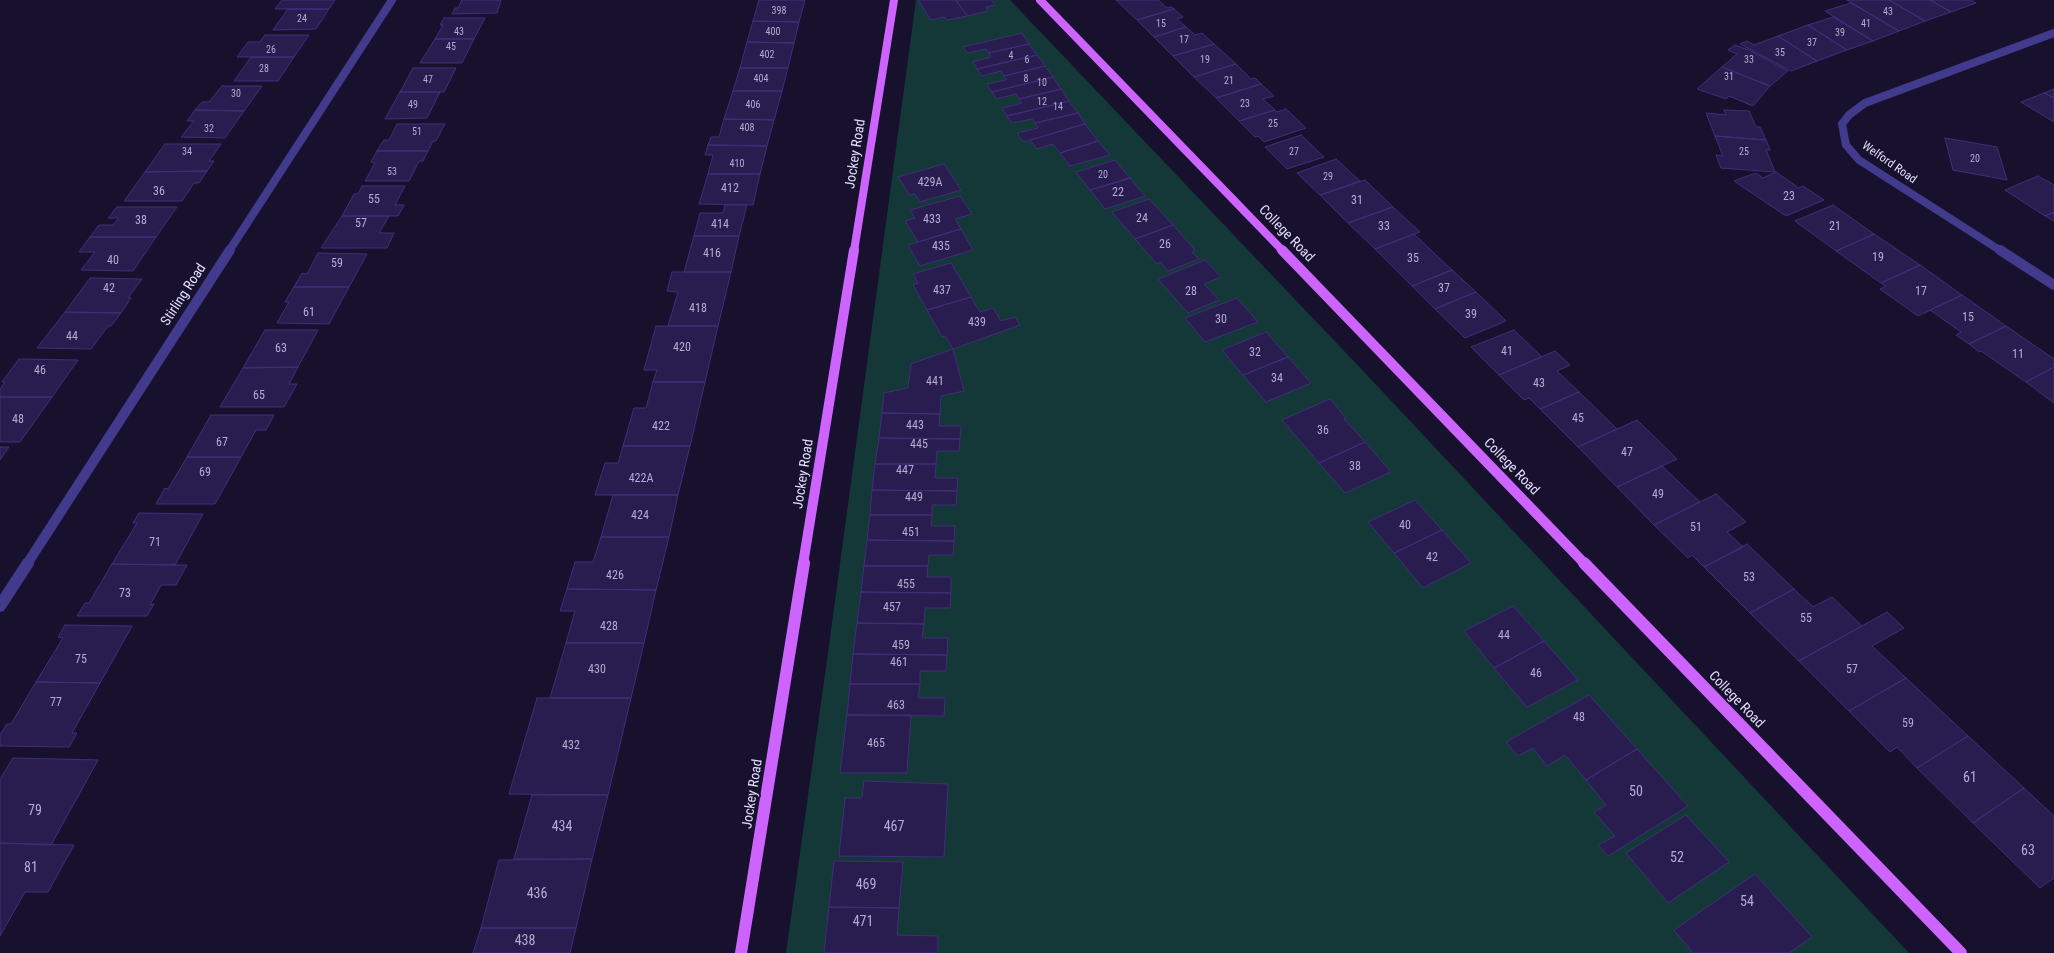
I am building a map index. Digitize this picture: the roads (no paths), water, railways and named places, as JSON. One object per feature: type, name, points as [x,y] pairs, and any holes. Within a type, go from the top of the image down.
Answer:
[{"type":"main road","name":"Jockey Road","points":[[741,953],[894,0]]},
{"type":"main road","name":"College Road","points":[[1040,0],[1961,953]]},
{"type":"street","name":"Stirling Road","points":[[0,606],[392,0]]},
{"type":"street","name":"Welford Road","points":[[2054,33],[1865,103],[1849,115],[1842,124],[1846,145],[1859,160],[2054,285]]}]
